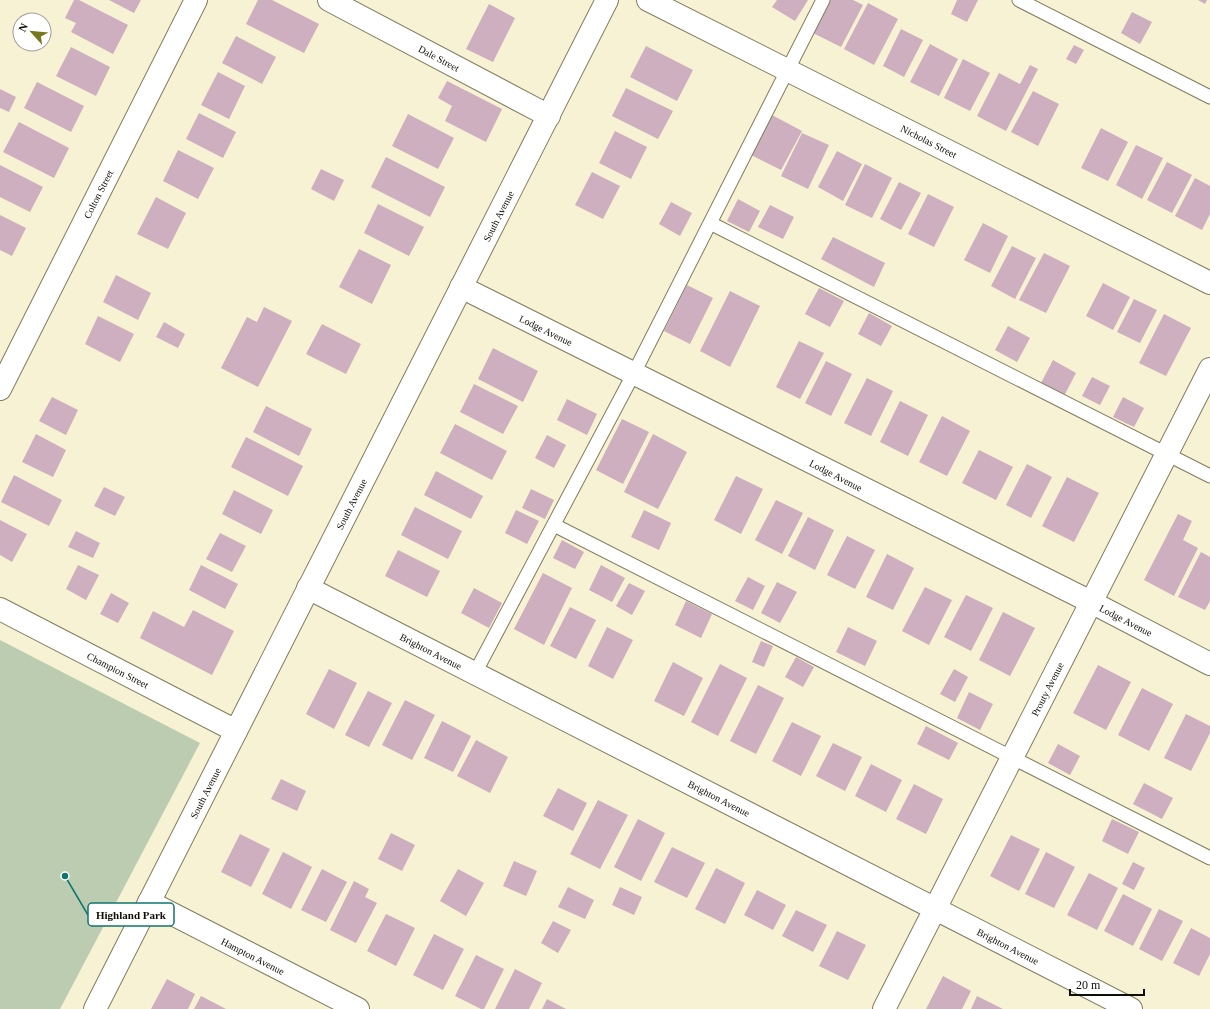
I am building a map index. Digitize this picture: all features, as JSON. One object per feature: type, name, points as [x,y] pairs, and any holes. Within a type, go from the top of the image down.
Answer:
[{"type":"street","name":"Colton Street","points":[[0,389],[196,0]]},
{"type":"street","name":"Dale Street","points":[[329,0],[549,116]]},
{"type":"street","name":"South Avenue","points":[[95,1009],[607,0]]},
{"type":"street","name":"Nicholas Street","points":[[648,0],[1210,283]]},
{"type":"street","name":"Lodge Avenue","points":[[461,287],[1091,602],[1210,664]]},
{"type":"street","name":"Prouty Avenue","points":[[884,1009],[1210,369]]},
{"type":"street","name":"Brighton Avenue","points":[[308,588],[1131,1009]]},
{"type":"street","name":"Champion Street","points":[[0,608],[236,731]]},
{"type":"street","name":"Hampton Avenue","points":[[149,902],[358,1009]]},
{"type":"lane","points":[[475,673],[634,373],[823,0]]},
{"type":"lane","points":[[1019,0],[1210,97]]},
{"type":"lane","points":[[710,223],[1210,476]]},
{"type":"lane","points":[[554,525],[1210,858]]},
{"type":"green space","points":[[0,640],[200,743],[60,1009],[0,1009]]},
{"type":"building","points":[[74,0],[79,0],[128,25],[113,54],[71,32],[76,23],[65,18]]},
{"type":"building","points":[[109,0],[141,0],[134,13]]},
{"type":"building","points":[[258,0],[272,0],[319,24],[304,53],[246,24]]},
{"type":"building","points":[[777,0],[808,0],[795,21],[772,7]]},
{"type":"building","points":[[830,0],[853,0],[863,5],[841,47],[813,33]]},
{"type":"building","points":[[957,0],[978,0],[967,22],[951,14]]},
{"type":"building","points":[[1198,0],[1207,0],[1205,4]]},
{"type":"building","points":[[868,3],[898,19],[874,65],[844,49]]},
{"type":"building","points":[[489,4],[515,18],[493,62],[466,49]]},
{"type":"building","points":[[1132,12],[1152,22],[1140,44],[1121,33]]},
{"type":"building","points":[[901,29],[923,40],[904,77],[883,66]]},
{"type":"building","points":[[236,36],[276,57],[262,84],[222,63]]},
{"type":"building","points":[[930,44],[958,59],[939,96],[910,82]]},
{"type":"building","points":[[1074,45],[1084,50],[1076,64],[1066,59]]},
{"type":"building","points":[[646,46],[693,70],[677,101],[630,77]]},
{"type":"building","points":[[71,47],[110,67],[96,96],[56,76]]},
{"type":"building","points":[[963,59],[990,73],[970,111],[944,98]]},
{"type":"building","points":[[1030,65],[1038,69],[1006,131],[977,116],[999,73],[1020,84]]},
{"type":"building","points":[[218,72],[245,86],[229,119],[201,105]]},
{"type":"building","points":[[447,81],[502,109],[486,142],[445,121],[452,106],[438,98]]},
{"type":"building","points":[[37,82],[84,106],[71,132],[24,108]]},
{"type":"building","points":[[626,88],[673,111],[658,139],[612,116]]},
{"type":"building","points":[[0,89],[16,97],[9,112],[0,108]]},
{"type":"building","points":[[1033,91],[1059,104],[1038,146],[1011,132]]},
{"type":"building","points":[[199,113],[236,132],[223,158],[186,139]]},
{"type":"building","points":[[408,114],[454,138],[438,169],[392,146]]},
{"type":"building","points":[[772,115],[802,131],[781,170],[751,155]]},
{"type":"building","points":[[19,122],[69,148],[54,178],[3,152]]},
{"type":"building","points":[[1101,128],[1128,142],[1108,181],[1081,168]]},
{"type":"building","points":[[615,131],[647,147],[631,179],[599,163]]},
{"type":"building","points":[[802,133],[829,145],[808,189],[781,176]]},
{"type":"building","points":[[1136,145],[1163,158],[1142,199],[1116,185]]},
{"type":"building","points":[[178,150],[214,168],[198,199],[163,181]]},
{"type":"building","points":[[837,151],[862,164],[843,201],[818,187]]},
{"type":"building","points":[[386,157],[445,187],[430,217],[371,187]]},
{"type":"building","points":[[1167,162],[1192,175],[1172,213],[1147,200]]},
{"type":"building","points":[[865,164],[892,178],[872,218],[845,205]]},
{"type":"building","points":[[0,165],[43,187],[30,212],[0,197]]},
{"type":"building","points":[[321,169],[344,180],[334,201],[311,189]]},
{"type":"building","points":[[592,172],[620,186],[603,219],[575,205]]},
{"type":"building","points":[[1195,178],[1210,186],[1210,214],[1202,230],[1175,216]]},
{"type":"building","points":[[899,182],[921,193],[901,230],[880,219]]},
{"type":"building","points":[[928,194],[954,207],[934,247],[908,234]]},
{"type":"building","points":[[156,197],[186,213],[168,249],[137,234]]},
{"type":"building","points":[[738,199],[760,211],[749,232],[727,221]]},
{"type":"building","points":[[671,202],[692,213],[680,236],[659,224]]},
{"type":"building","points":[[378,204],[424,227],[409,256],[364,233]]},
{"type":"building","points":[[770,205],[794,217],[783,239],[758,227]]},
{"type":"building","points":[[0,215],[26,228],[12,256],[0,250]]},
{"type":"building","points":[[983,223],[1008,236],[990,273],[964,260]]},
{"type":"building","points":[[833,237],[885,263],[874,287],[821,259]]},
{"type":"building","points":[[1012,246],[1036,258],[1015,299],[991,286]]},
{"type":"building","points":[[359,249],[391,265],[372,304],[339,287]]},
{"type":"building","points":[[1044,253],[1070,266],[1046,313],[1019,300]]},
{"type":"building","points":[[116,275],[151,293],[138,320],[103,302]]},
{"type":"building","points":[[1103,283],[1130,297],[1113,330],[1086,316]]},
{"type":"building","points":[[687,285],[713,298],[690,344],[664,331]]},
{"type":"building","points":[[819,288],[844,301],[830,327],[805,314]]},
{"type":"building","points":[[730,291],[760,306],[730,367],[700,351]]},
{"type":"building","points":[[1134,299],[1157,310],[1140,343],[1117,332]]},
{"type":"building","points":[[264,307],[292,321],[258,387],[221,368],[247,317],[257,322]]},
{"type":"building","points":[[869,313],[892,326],[881,346],[858,334]]},
{"type":"building","points":[[1164,314],[1191,328],[1166,376],[1139,363]]},
{"type":"building","points":[[98,316],[134,334],[120,362],[85,344]]},
{"type":"building","points":[[164,322],[185,334],[178,348],[156,337]]},
{"type":"building","points":[[322,324],[361,344],[346,374],[306,354]]},
{"type":"building","points":[[1008,326],[1030,338],[1017,362],[995,350]]},
{"type":"building","points":[[799,341],[824,353],[800,399],[776,387]]},
{"type":"building","points":[[493,348],[538,371],[523,402],[478,379]]},
{"type":"building","points":[[1053,360],[1076,373],[1064,396],[1041,383]]},
{"type":"building","points":[[826,361],[852,374],[831,416],[805,403]]},
{"type":"building","points":[[1092,377],[1110,386],[1100,405],[1082,396]]},
{"type":"building","points":[[867,378],[893,391],[871,436],[844,423]]},
{"type":"building","points":[[474,384],[518,406],[503,434],[460,412]]},
{"type":"building","points":[[52,397],[78,410],[66,435],[39,421]]},
{"type":"building","points":[[1123,397],[1144,408],[1134,427],[1113,417]]},
{"type":"building","points":[[567,399],[597,414],[587,435],[557,420]]},
{"type":"building","points":[[900,401],[928,415],[908,456],[880,442]]},
{"type":"building","points":[[266,406],[312,429],[299,456],[253,432]]},
{"type":"building","points":[[942,416],[970,431],[947,476],[919,462]]},
{"type":"building","points":[[622,419],[649,432],[623,484],[596,470]]},
{"type":"building","points":[[455,424],[507,451],[492,480],[440,453]]},
{"type":"building","points":[[36,434],[66,450],[53,477],[22,462]]},
{"type":"building","points":[[653,434],[687,452],[658,509],[624,492]]},
{"type":"building","points":[[547,435],[566,445],[554,468],[535,458]]},
{"type":"building","points":[[246,437],[303,466],[288,496],[231,467]]},
{"type":"building","points":[[979,450],[1013,467],[996,500],[962,483]]},
{"type":"building","points":[[1027,464],[1052,477],[1031,518],[1006,505]]},
{"type":"building","points":[[436,471],[483,496],[471,519],[424,495]]},
{"type":"building","points":[[14,475],[62,500],[49,526],[1,502]]},
{"type":"building","points":[[736,476],[763,489],[741,534],[714,520]]},
{"type":"building","points":[[1067,477],[1099,493],[1074,542],[1042,526]]},
{"type":"building","points":[[104,487],[125,497],[115,516],[94,506]]},
{"type":"building","points":[[531,489],[554,500],[545,519],[522,508]]},
{"type":"building","points":[[234,490],[273,510],[261,534],[222,514]]},
{"type":"building","points":[[776,500],[803,513],[782,554],[755,540]]},
{"type":"building","points":[[415,507],[462,531],[448,559],[401,535]]},
{"type":"building","points":[[516,510],[539,521],[527,544],[505,533]]},
{"type":"building","points":[[644,510],[671,523],[659,550],[631,537]]},
{"type":"building","points":[[1178,514],[1192,521],[1183,540],[1198,548],[1174,596],[1144,580]]},
{"type":"building","points":[[808,517],[834,530],[815,570],[788,556]]},
{"type":"building","points":[[0,520],[27,534],[12,562],[0,555]]},
{"type":"building","points":[[76,531],[100,543],[93,558],[68,547]]},
{"type":"building","points":[[220,533],[246,546],[232,572],[206,559]]},
{"type":"building","points":[[847,536],[875,550],[855,589],[827,575]]},
{"type":"building","points":[[562,540],[584,552],[575,569],[553,558]]},
{"type":"building","points":[[398,550],[440,571],[427,597],[385,576]]},
{"type":"building","points":[[1201,552],[1210,557],[1210,601],[1205,610],[1178,597]]},
{"type":"building","points":[[887,554],[914,568],[893,610],[866,597]]},
{"type":"building","points":[[78,565],[99,575],[86,600],[66,589]]},
{"type":"building","points":[[201,565],[238,584],[225,609],[189,590]]},
{"type":"building","points":[[601,565],[625,578],[612,602],[589,590]]},
{"type":"building","points":[[543,573],[572,588],[544,645],[514,629]]},
{"type":"building","points":[[748,577],[765,586],[753,610],[735,601]]},
{"type":"building","points":[[777,582],[797,592],[780,623],[761,613]]},
{"type":"building","points":[[629,583],[645,591],[632,615],[616,606]]},
{"type":"building","points":[[925,587],[952,600],[929,645],[902,631]]},
{"type":"building","points":[[474,588],[502,603],[489,628],[461,613]]},
{"type":"building","points":[[111,593],[129,603],[118,623],[100,614]]},
{"type":"building","points":[[966,595],[993,608],[971,651],[944,637]]},
{"type":"building","points":[[686,601],[712,614],[701,638],[675,625]]},
{"type":"building","points":[[570,607],[596,620],[576,659],[550,646]]},
{"type":"building","points":[[193,610],[234,631],[212,675],[140,638],[153,611],[184,627]]},
{"type":"building","points":[[1003,612],[1035,628],[1010,676],[979,660]]},
{"type":"building","points":[[607,627],[633,640],[613,679],[588,666]]},
{"type":"building","points":[[848,627],[877,641],[865,666],[836,652]]},
{"type":"building","points":[[761,641],[773,646],[764,667],[752,662]]},
{"type":"building","points":[[796,657],[814,667],[803,687],[785,677]]},
{"type":"building","points":[[673,662],[703,678],[684,716],[654,701]]},
{"type":"building","points":[[720,664],[747,678],[718,736],[691,722]]},
{"type":"building","points":[[1098,665],[1131,682],[1106,730],[1073,713]]},
{"type":"building","points":[[329,669],[357,683],[334,729],[306,714]]},
{"type":"building","points":[[954,669],[968,677],[955,702],[940,694]]},
{"type":"building","points":[[758,685],[784,698],[756,754],[730,741]]},
{"type":"building","points":[[1142,688],[1173,704],[1149,751],[1118,735]]},
{"type":"building","points":[[368,691],[392,703],[369,747],[345,735]]},
{"type":"building","points":[[969,692],[993,704],[980,730],[957,718]]},
{"type":"building","points":[[405,700],[435,715],[412,760],[382,745]]},
{"type":"building","points":[[1186,714],[1210,726],[1210,733],[1191,771],[1164,758]]},
{"type":"building","points":[[442,721],[471,736],[453,772],[424,758]]},
{"type":"building","points":[[792,722],[821,736],[801,776],[772,761]]},
{"type":"building","points":[[926,726],[958,743],[949,760],[917,744]]},
{"type":"building","points":[[476,740],[508,757],[490,793],[457,776]]},
{"type":"building","points":[[833,743],[862,757],[845,791],[816,776]]},
{"type":"building","points":[[1058,744],[1080,756],[1070,775],[1048,763]]},
{"type":"building","points":[[871,764],[902,780],[886,812],[855,796]]},
{"type":"building","points":[[281,779],[306,791],[297,811],[271,799]]},
{"type":"building","points":[[1144,783],[1173,798],[1162,819],[1133,804]]},
{"type":"building","points":[[914,784],[943,799],[926,834],[896,819]]},
{"type":"building","points":[[558,788],[587,803],[573,831],[543,816]]},
{"type":"building","points":[[598,800],[628,815],[600,869],[570,854]]},
{"type":"building","points":[[638,819],[665,833],[641,881],[614,867]]},
{"type":"building","points":[[1112,819],[1139,832],[1128,854],[1102,841]]},
{"type":"building","points":[[391,833],[415,845],[402,871],[378,859]]},
{"type":"building","points":[[240,834],[270,849],[251,887],[221,872]]},
{"type":"building","points":[[1011,835],[1040,849],[1019,891],[990,876]]},
{"type":"building","points":[[672,847],[705,863],[687,898],[654,882]]},
{"type":"building","points":[[283,852],[312,867],[291,909],[262,894]]},
{"type":"building","points":[[1046,852],[1075,867],[1054,908],[1025,894]]},
{"type":"building","points":[[514,861],[537,871],[526,896],[503,886]]},
{"type":"building","points":[[1133,862],[1145,868],[1134,890],[1122,884]]},
{"type":"building","points":[[716,868],[745,883],[725,924],[695,909]]},
{"type":"building","points":[[322,869],[347,882],[326,922],[301,910]]},
{"type":"building","points":[[458,869],[484,883],[466,916],[440,901]]},
{"type":"building","points":[[1089,873],[1118,888],[1097,930],[1067,915]]},
{"type":"building","points":[[354,881],[369,889],[365,897],[377,903],[356,943],[330,930]]},
{"type":"building","points":[[568,887],[594,900],[585,919],[558,907]]},
{"type":"building","points":[[620,887],[642,897],[634,915],[612,905]]},
{"type":"building","points":[[757,890],[786,905],[773,930],[744,915]]},
{"type":"building","points":[[1123,894],[1152,909],[1133,946],[1104,931]]},
{"type":"building","points":[[1159,909],[1183,921],[1162,961],[1139,949]]},
{"type":"building","points":[[796,910],[827,925],[813,952],[782,936]]},
{"type":"building","points":[[386,914],[415,928],[396,966],[367,951]]},
{"type":"building","points":[[553,921],[571,930],[558,953],[541,943]]},
{"type":"building","points":[[1191,928],[1210,938],[1210,954],[1199,976],[1173,963]]},
{"type":"building","points":[[837,931],[866,945],[848,980],[819,966]]},
{"type":"building","points":[[434,934],[464,949],[443,990],[413,975]]},
{"type":"building","points":[[476,955],[504,969],[484,1009],[481,1009],[455,996]]},
{"type":"building","points":[[515,969],[542,983],[529,1009],[495,1009]]},
{"type":"building","points":[[943,976],[971,991],[962,1009],[926,1009]]},
{"type":"building","points":[[167,979],[195,994],[188,1009],[151,1009]]},
{"type":"building","points":[[201,996],[226,1009],[194,1009]]},
{"type":"building","points":[[977,996],[1003,1009],[971,1009]]},
{"type":"building","points":[[547,999],[566,1009],[542,1009]]},
{"type":"place","name":"Highland Park","points":[[65,876]]}]
